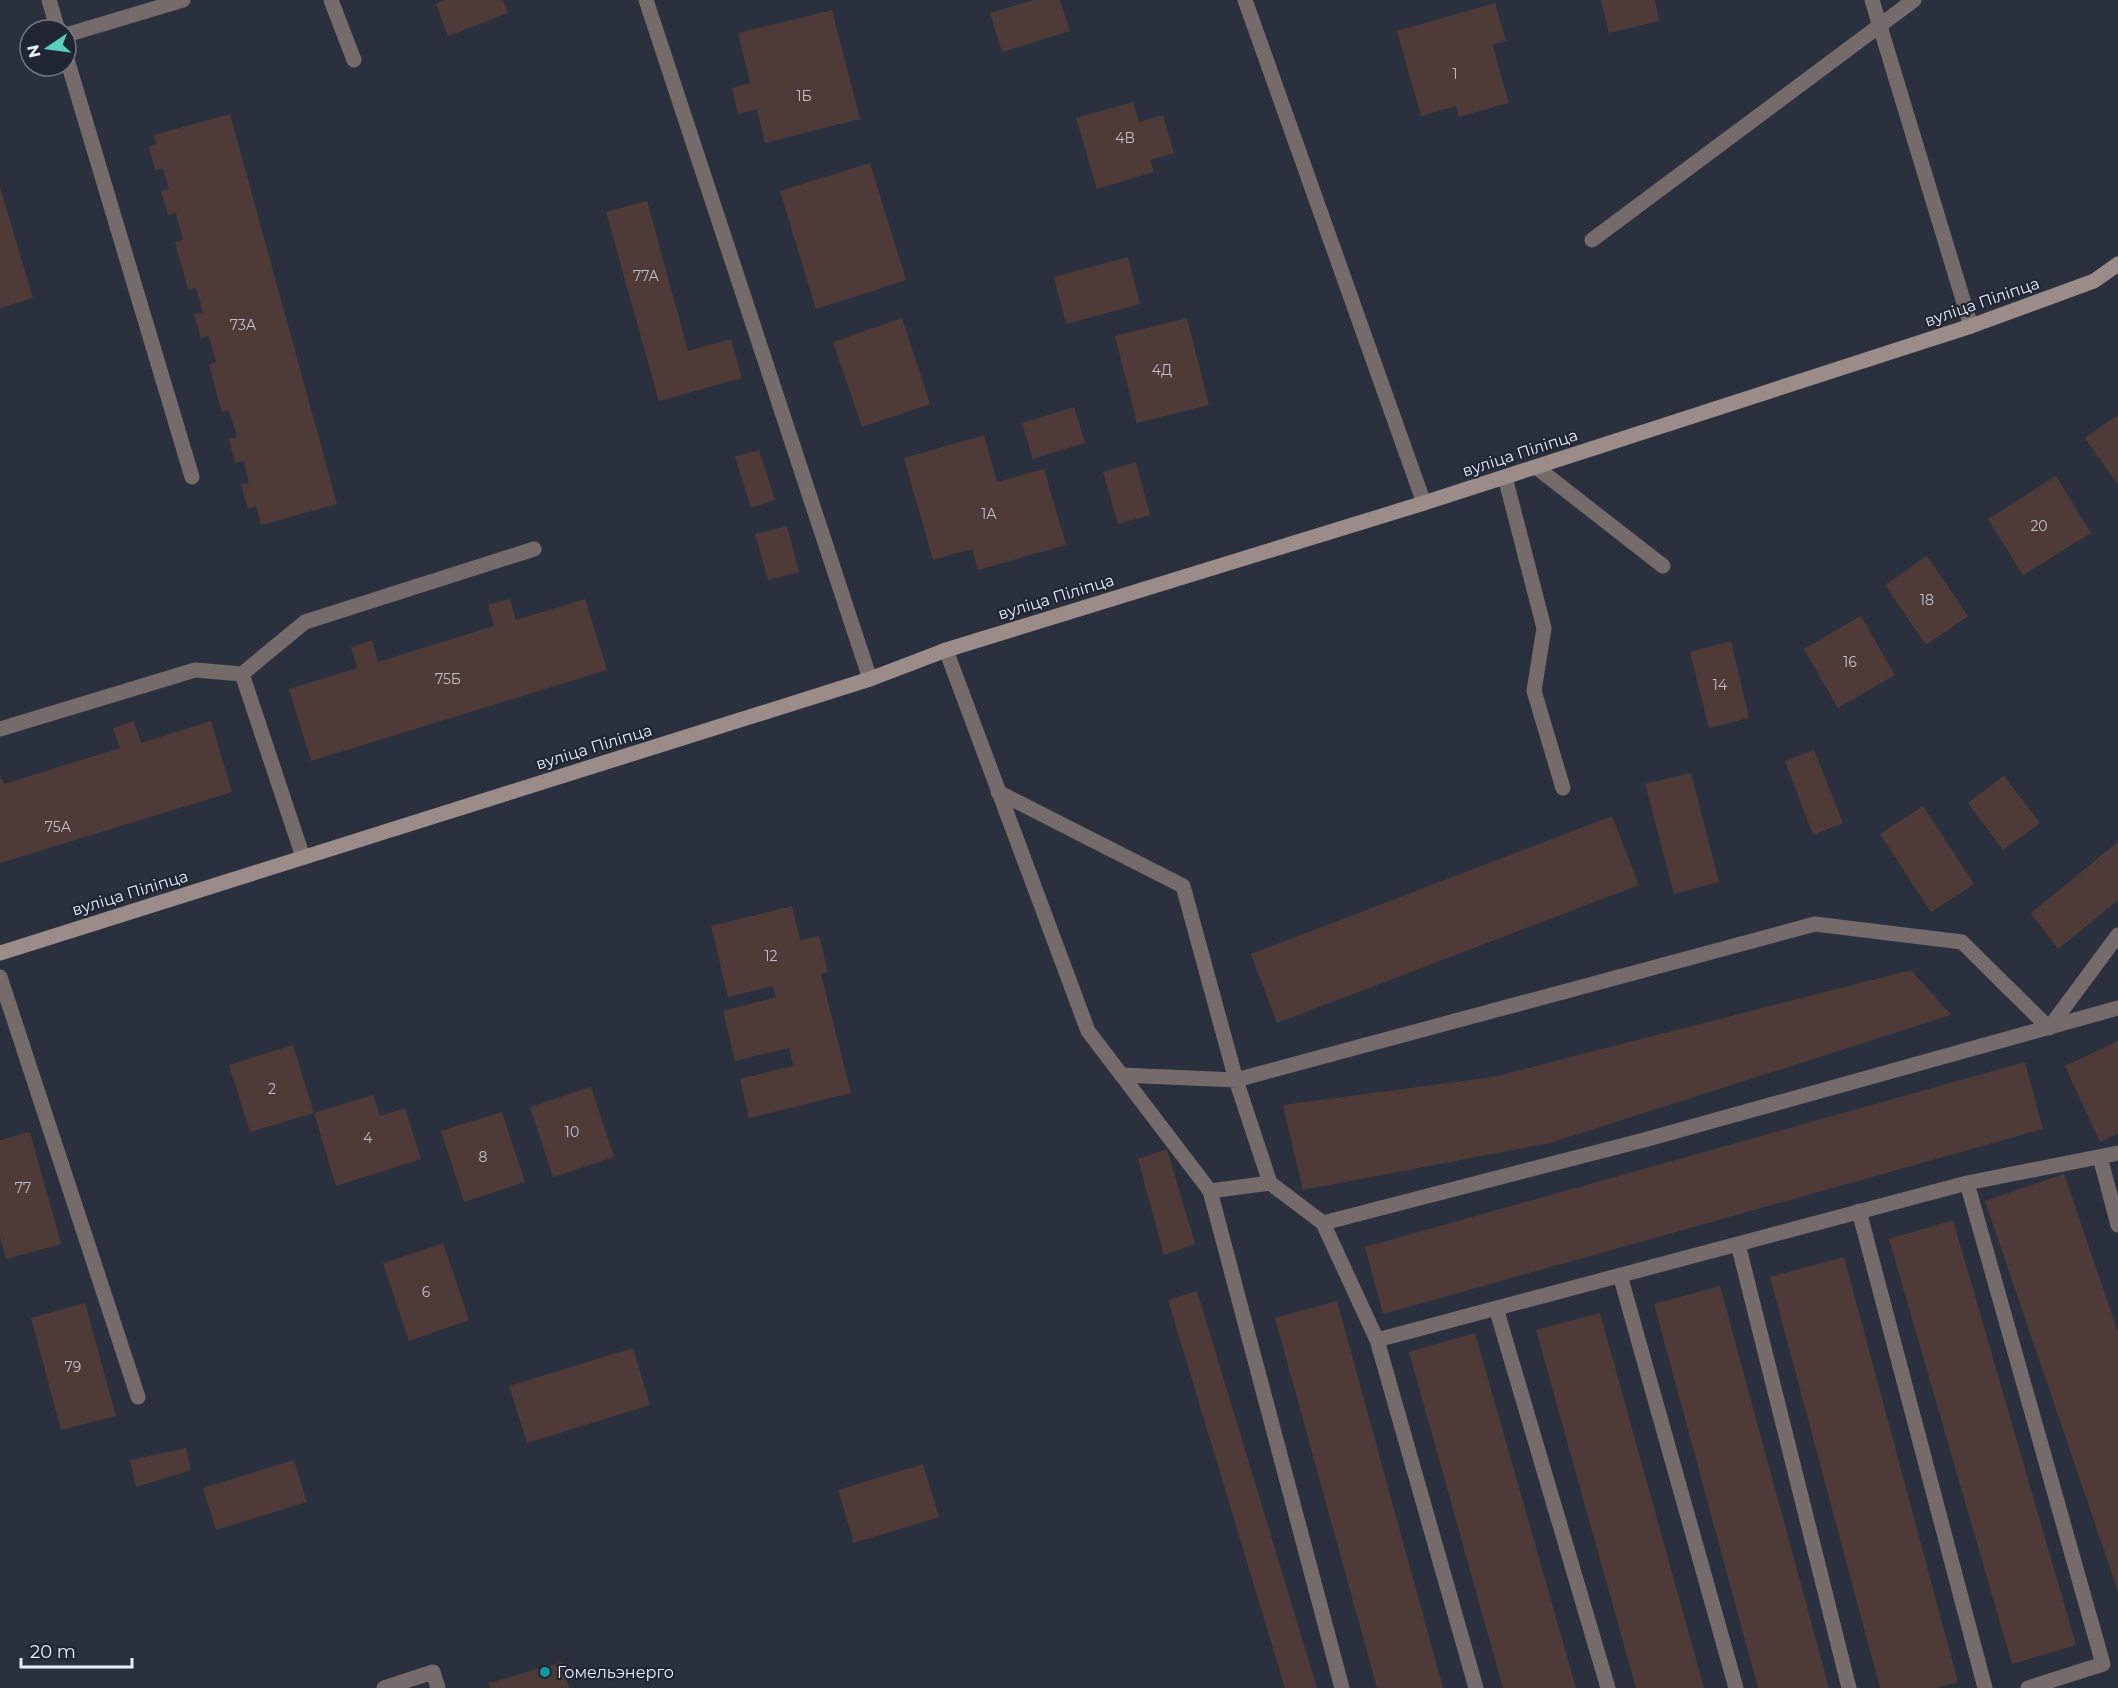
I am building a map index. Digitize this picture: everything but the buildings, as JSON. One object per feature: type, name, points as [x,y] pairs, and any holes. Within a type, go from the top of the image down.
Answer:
[{"type":"street","points":[[50,0],[55,18]]},
{"type":"street","points":[[78,31],[183,0]]},
{"type":"street","points":[[332,0],[354,60]]},
{"type":"street","points":[[646,0],[870,679]]},
{"type":"street","points":[[1245,0],[1424,503]]},
{"type":"street","points":[[1872,0],[1971,326]]},
{"type":"street","points":[[1592,240],[1914,0]]},
{"type":"street","points":[[73,78],[192,477]]},
{"type":"street","name":"вуліца Піліпца","points":[[0,952],[870,679],[946,650],[1424,503],[1971,326],[2094,281],[2118,264]]},
{"type":"street","points":[[1536,467],[1664,566]]},
{"type":"street","points":[[1505,477],[1544,628],[1534,691],[1563,788]]},
{"type":"street","points":[[0,729],[195,670],[242,674],[305,622],[534,549]]},
{"type":"street","points":[[946,650],[1088,1031],[1210,1191],[1342,1688]]},
{"type":"street","points":[[242,674],[303,857]]},
{"type":"street","points":[[998,792],[1183,886],[1236,1080],[1270,1183],[1323,1223],[1377,1340],[1476,1688]]},
{"type":"street","points":[[1121,1076],[1236,1080],[1815,924],[1962,942],[2049,1028]]},
{"type":"street","points":[[2049,1028],[2118,935]]},
{"type":"street","points":[[0,977],[138,1397]]},
{"type":"street","points":[[1323,1223],[1644,1140],[2118,1008]]},
{"type":"street","points":[[1377,1340],[1967,1183],[2118,1153]]},
{"type":"street","points":[[2100,1157],[2118,1225]]},
{"type":"street","points":[[1210,1191],[1270,1183]]},
{"type":"street","points":[[1967,1183],[2103,1664],[2028,1688]]},
{"type":"street","points":[[1859,1211],[1985,1688]]},
{"type":"street","points":[[1738,1244],[1849,1688]]},
{"type":"street","points":[[1620,1275],[1736,1688]]},
{"type":"street","points":[[1496,1308],[1608,1688]]},
{"type":"street","points":[[384,1688],[433,1672],[438,1688]]},
{"type":"place","name":"Гомельэнерго","points":[[545,1672]]}]
